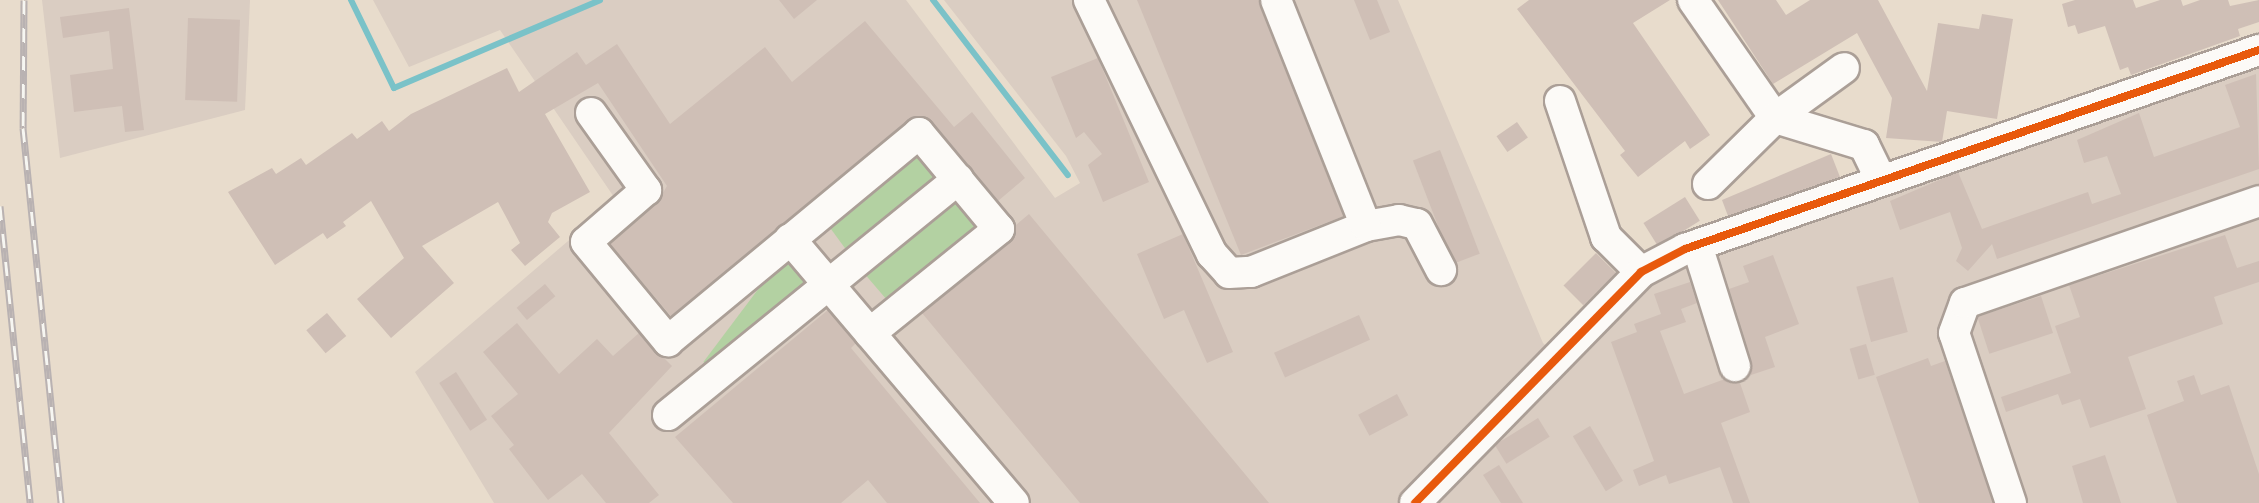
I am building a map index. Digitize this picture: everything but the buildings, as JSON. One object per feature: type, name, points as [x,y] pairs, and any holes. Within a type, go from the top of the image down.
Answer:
[{"type":"street","points":[[1089,0],[1212,254],[1229,273],[1251,272],[1366,226],[1399,220],[1417,224],[1441,270]]},
{"type":"street","points":[[1276,0],[1366,226]]},
{"type":"street","points":[[1693,0],[1775,118],[1864,145],[1877,172]]},
{"type":"street","points":[[1415,503],[1641,272],[1699,252],[1877,172],[2259,50]]},
{"type":"street","points":[[1708,184],[1775,118],[1844,68]]},
{"type":"street","points":[[1560,101],[1606,237],[1641,272]]},
{"type":"street","points":[[591,113],[646,190],[586,242],[668,341],[919,133],[999,229],[870,333]]},
{"type":"street","points":[[668,415],[958,179]]},
{"type":"street","points":[[2011,503],[1954,333],[1965,303],[2259,201]]},
{"type":"street","points":[[790,239],[1014,503]]},
{"type":"street","points":[[1699,252],[1735,366]]},
{"type":"shaded area","points":[[42,0],[250,0],[245,110],[60,158]]},
{"type":"shaded area","points":[[373,0],[906,0],[1055,198],[1080,183],[1066,156],[944,0],[1398,0],[1543,343],[1566,366],[1639,290],[1675,264],[2259,62],[2259,503],[494,503],[415,372],[616,200],[500,30],[409,67]]},
{"type":"green space","points":[[917,149],[945,182],[850,255],[828,225]]},
{"type":"green space","points":[[951,193],[978,226],[887,300],[863,272]]},
{"type":"green space","points":[[781,259],[809,280],[731,383],[703,362]]},
{"type":"waterway","points":[[351,0],[394,88],[600,0]]},
{"type":"waterway","points":[[933,0],[1068,175]]},
{"type":"railway","points":[[24,0],[23,128],[61,503]]},
{"type":"railway","points":[[0,206],[30,503]]},
{"type":"cycle path","points":[[1415,503],[1641,272],[1685,249],[2259,50]]}]
